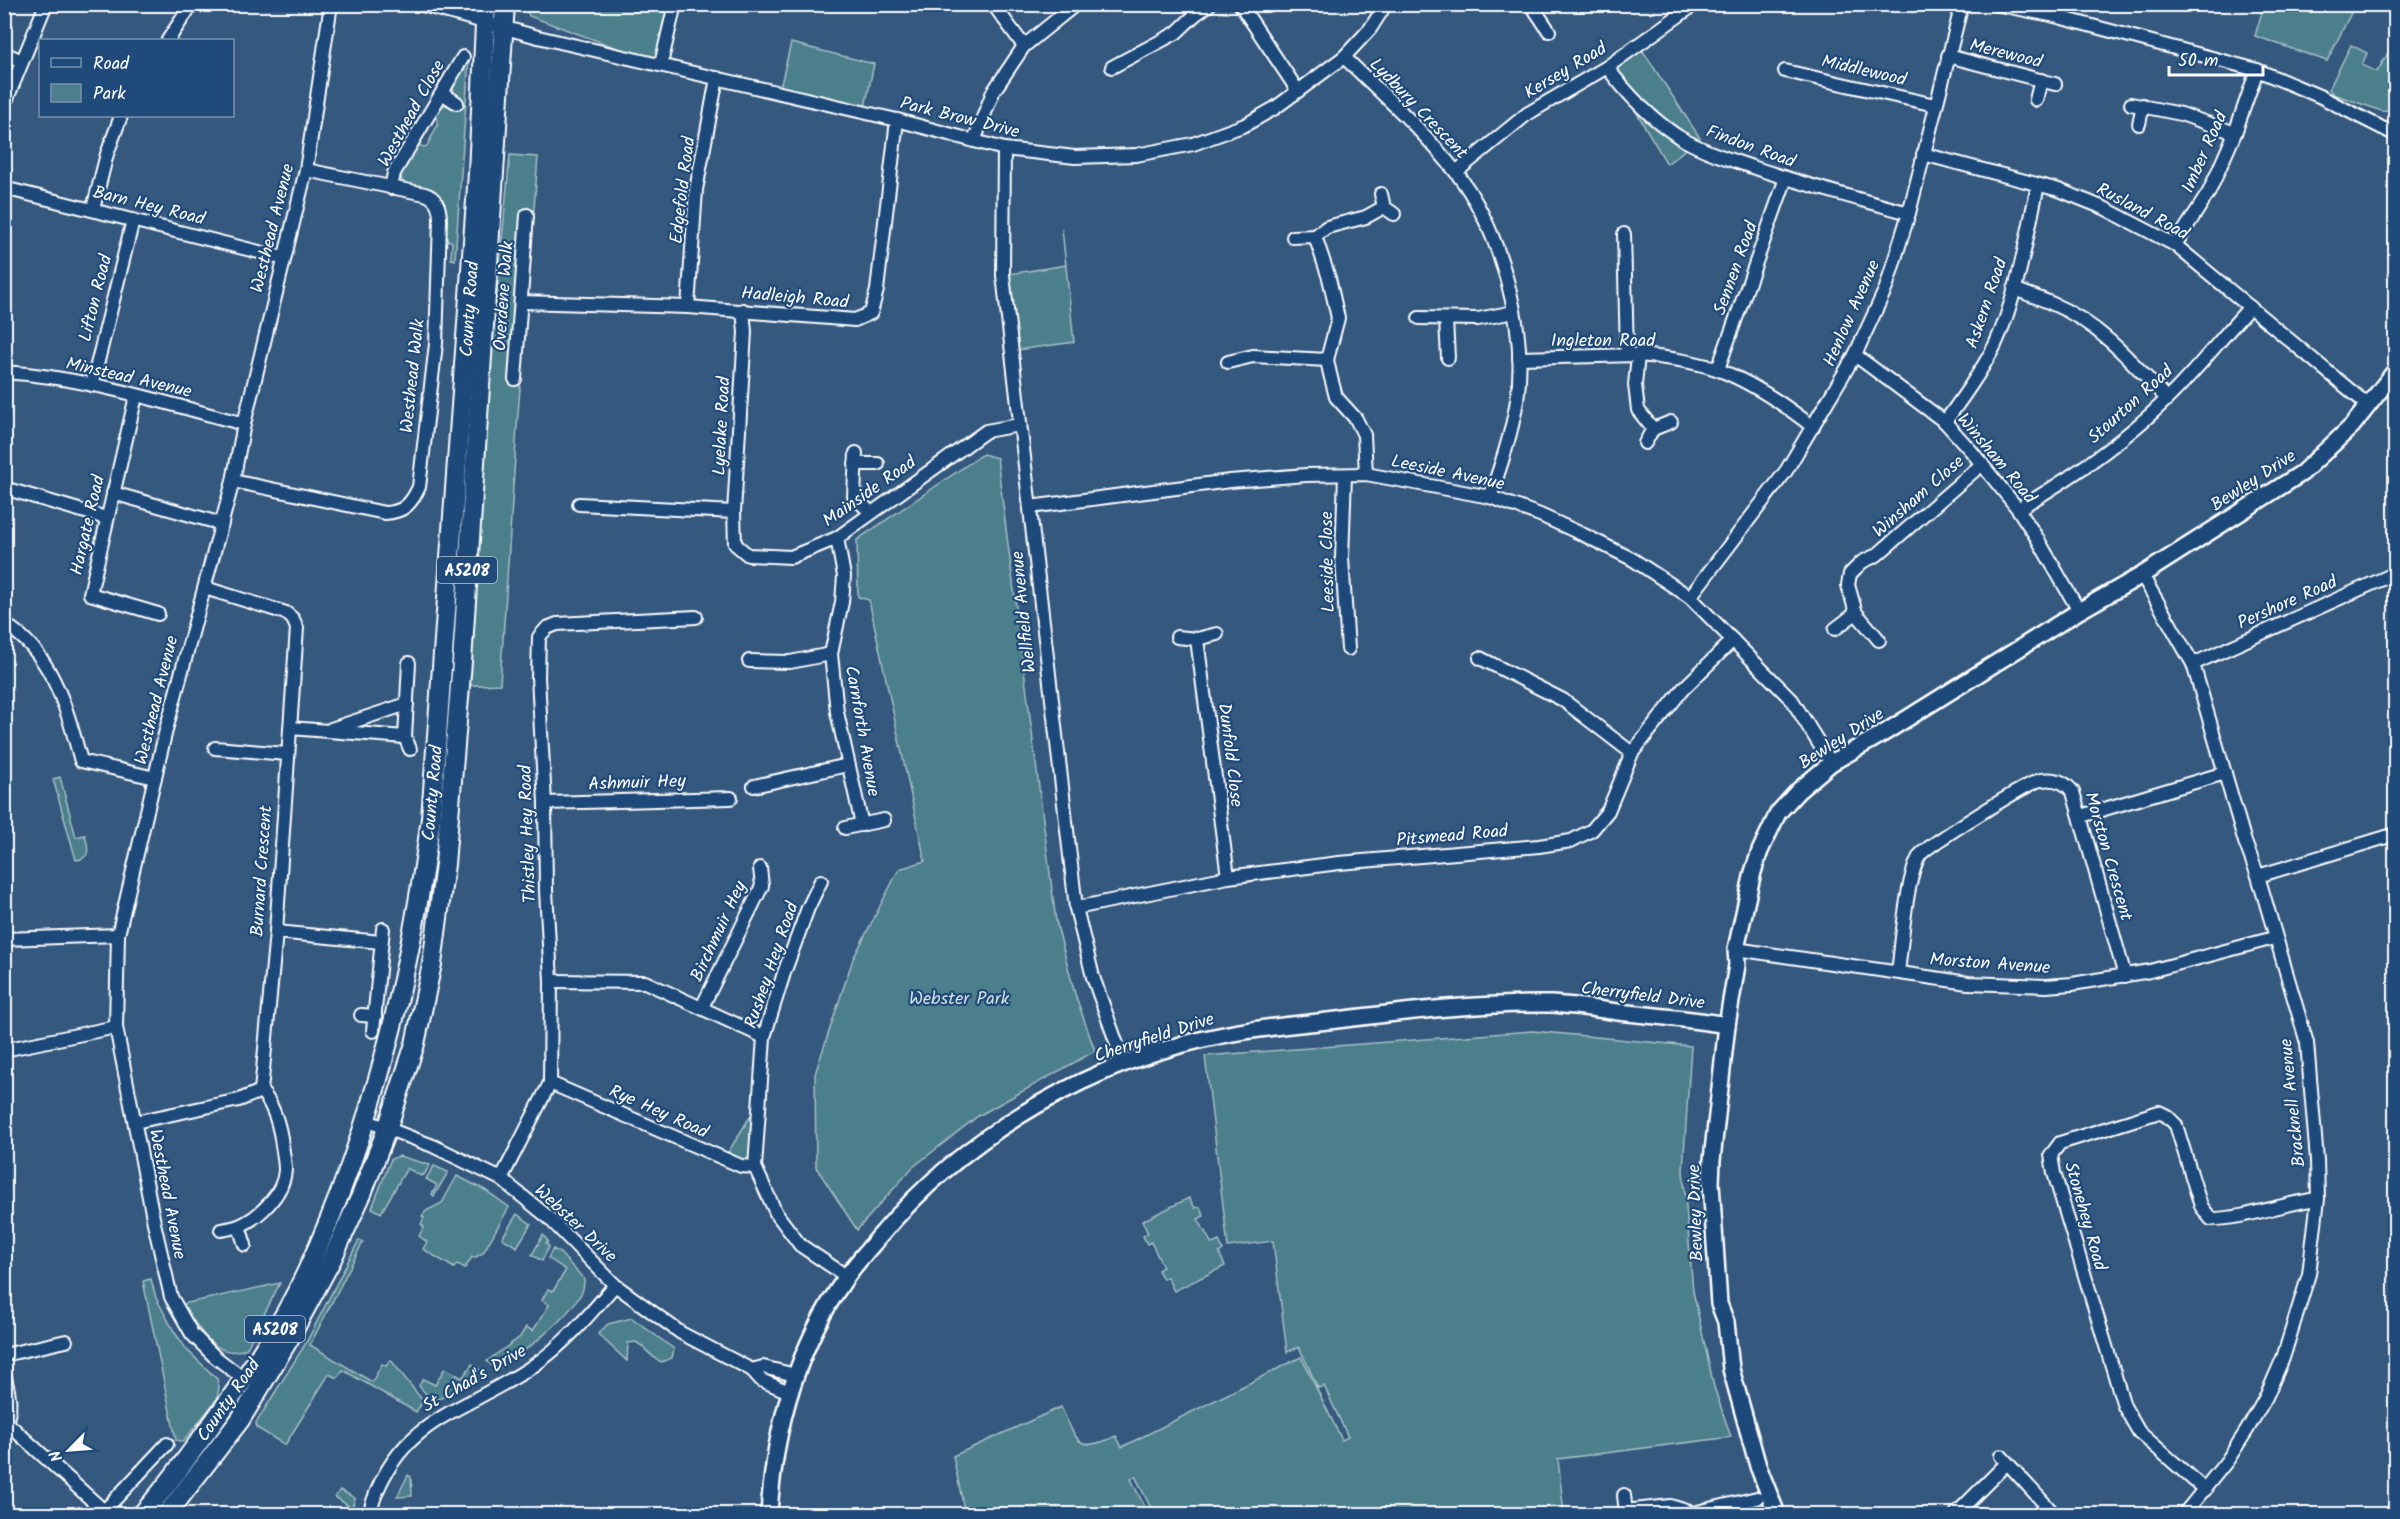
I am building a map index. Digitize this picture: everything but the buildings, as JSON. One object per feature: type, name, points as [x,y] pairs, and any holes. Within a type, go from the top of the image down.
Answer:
[{"type":"main road","name":"County Road","points":[[167,1515],[240,1420],[289,1339],[332,1259],[361,1196],[387,1129],[415,1044],[432,964],[446,864],[506,4]]},
{"type":"main road","name":"County Road","points":[[144,1514],[244,1379],[307,1272],[340,1192],[365,1120],[385,1058],[406,969],[422,887],[431,818],[478,173],[486,13]]},
{"type":"street","points":[[4,106],[46,4]]},
{"type":"street","points":[[169,39],[192,4]]},
{"type":"street","name":"Westhead Avenue","points":[[244,1379],[214,1356],[192,1334],[171,1298],[116,1027],[118,935],[193,622],[205,588],[233,480],[283,258],[306,170],[331,4]]},
{"type":"street","name":"Park Brow Drive","points":[[419,4],[486,13],[504,27],[897,120],[1004,149],[1075,157],[1136,155],[1193,144],[1245,125],[1298,91],[1344,57],[1370,29],[1386,4]]},
{"type":"street","points":[[661,64],[675,4]]},
{"type":"street","points":[[993,4],[1024,46]]},
{"type":"street","points":[[974,141],[993,93],[1024,46],[1076,4]]},
{"type":"street","points":[[1112,67],[1176,33],[1210,4]]},
{"type":"street","points":[[1240,4],[1298,91]]},
{"type":"street","points":[[1531,4],[1549,31]]},
{"type":"street","name":"Kersey Road","points":[[1456,172],[1527,114],[1607,67],[1695,4]]},
{"type":"street","name":"Henlow Avenue","points":[[1690,597],[1786,471],[1855,356],[1886,288],[1909,213],[1962,4]]},
{"type":"street","points":[[1995,4],[2052,10],[2257,70],[2319,96],[2396,135]]},
{"type":"street","points":[[4,53],[22,61]]},
{"type":"street","name":"Merewood","points":[[1948,56],[2055,84]]},
{"type":"street","name":"Westhead Close","points":[[392,188],[394,173],[463,57]]},
{"type":"street","name":"Lydbury Crescent","points":[[1344,57],[1456,172],[1483,218],[1506,273],[1514,312],[1519,358],[1517,398],[1508,444],[1490,497]]},
{"type":"street","name":"Findon Road","points":[[1607,67],[1626,92],[1649,114],[1680,137],[1712,153],[1786,178],[1909,213]]},
{"type":"street","name":"Imber Road","points":[[2175,244],[2209,192],[2235,133],[2257,70]]},
{"type":"street","name":"Middlewood","points":[[1785,71],[1935,105]]},
{"type":"street","name":"Edgefold Road","points":[[688,307],[696,190],[717,78]]},
{"type":"street","points":[[2036,100],[2041,80]]},
{"type":"street","points":[[442,93],[457,103]]},
{"type":"street","points":[[2139,124],[2137,104],[2181,114],[2235,133]]},
{"type":"street","points":[[93,209],[107,154],[121,117]]},
{"type":"street","name":"Hadleigh Road","points":[[521,302],[688,307],[855,320],[871,313],[878,290],[897,120]]},
{"type":"street","name":"Wellfield Avenue","points":[[1004,149],[1003,275],[1076,908],[1093,977],[1124,1064]]},
{"type":"street","name":"Rusland Road","points":[[1923,154],[2059,190],[2104,208],[2175,244],[2369,406]]},
{"type":"street","name":"Westhead Walk","points":[[233,480],[385,513],[402,510],[414,498],[419,487],[436,344],[440,211],[429,195],[306,170]]},
{"type":"street","name":"Sennen Road","points":[[1718,369],[1786,178]]},
{"type":"street","name":"Askern Road","points":[[1945,422],[1970,388],[1995,344],[2014,289],[2038,185]]},
{"type":"street","name":"Barn Hey Road","points":[[4,188],[283,258]]},
{"type":"street","points":[[1293,237],[1315,237],[1327,227],[1389,210],[1381,194]]},
{"type":"street","name":"Overdene Walk","points":[[515,379],[527,215]]},
{"type":"street","name":"Lifton Road","points":[[92,385],[133,220]]},
{"type":"street","points":[[1624,234],[1638,410],[1653,429]]},
{"type":"street","points":[[1315,237],[1329,278],[1338,318],[1327,360],[1336,398],[1356,419],[1364,435],[1366,474]]},
{"type":"street","points":[[2014,289],[2054,304],[2092,327],[2124,353],[2167,399]]},
{"type":"street","name":"Stourton Road","points":[[2018,509],[2087,466],[2125,436],[2167,399],[2250,307]]},
{"type":"street","name":"Lyelake Road","points":[[735,544],[734,512],[744,332],[743,310]]},
{"type":"street","points":[[1419,318],[1478,319],[1514,312]]},
{"type":"street","points":[[1446,320],[1448,358]]},
{"type":"street","name":"Ingleton Road","points":[[1519,358],[1632,355],[1656,357],[1718,369],[1758,390],[1813,427]]},
{"type":"street","points":[[1228,362],[1253,356],[1327,360]]},
{"type":"street","name":"Winsham Road","points":[[1855,356],[1945,422],[1982,464],[2018,509],[2079,611]]},
{"type":"street","name":"Bewley Drive","points":[[1777,1515],[1758,1467],[1731,1369],[1726,1322],[1719,1304],[1711,1183],[1727,1024],[1737,965],[1736,949],[1753,872],[1778,813],[1798,790],[1832,763],[2079,611],[2142,575],[2302,473],[2352,426],[2396,370]]},
{"type":"street","name":"Minstead Avenue","points":[[4,372],[34,374],[92,385],[244,424]]},
{"type":"street","name":"Hargate Road","points":[[135,396],[90,594],[158,614]]},
{"type":"street","points":[[1645,443],[1653,429],[1671,422]]},
{"type":"street","name":"Mainside Road","points":[[735,544],[748,555],[790,557],[837,538],[870,512],[986,431],[1019,425]]},
{"type":"street","points":[[870,512],[854,496],[856,459],[878,464]]},
{"type":"street","name":"Winsham Close","points":[[1856,613],[1848,585],[1850,574],[1862,562],[1877,555],[1982,464]]},
{"type":"street","name":"Leeside Avenue","points":[[1030,507],[1306,475],[1366,474],[1490,497],[1584,535],[1632,560],[1690,597],[1792,700],[1832,763]]},
{"type":"street","name":"Leeside Close","points":[[1345,475],[1342,558],[1348,649]]},
{"type":"street","points":[[4,488],[106,518]]},
{"type":"street","points":[[113,493],[222,524]]},
{"type":"street","points":[[579,504],[734,512]]},
{"type":"street","name":"Carnforth Avenue","points":[[837,538],[844,576],[842,602],[831,654],[837,712],[861,825]]},
{"type":"street","name":"Pershore Road","points":[[2193,664],[2396,573]]},
{"type":"street","name":"Bracknell Avenue","points":[[2142,575],[2193,664],[2307,1043],[2315,1118],[2318,1198],[2309,1274],[2283,1358],[2266,1397],[2227,1461],[2184,1515]]},
{"type":"street","name":"Burnard Crescent","points":[[205,588],[286,613],[293,619],[297,628],[276,932],[261,1091]]},
{"type":"street","points":[[1835,629],[1856,613],[1880,640]]},
{"type":"street","name":"Thistley Hey Road","points":[[501,1179],[550,1083],[551,981],[538,677],[539,637],[547,628],[557,624],[696,617]]},
{"type":"street","points":[[4,624],[31,644],[52,674],[66,709],[81,761],[155,778]]},
{"type":"street","points":[[1177,637],[1197,639],[1217,634]]},
{"type":"street","name":"Dunfold Close","points":[[1197,639],[1228,877]]},
{"type":"street","name":"Pitsmead Road","points":[[1076,908],[1228,877],[1339,863],[1539,846],[1571,841],[1592,830],[1608,812],[1632,753],[1683,689],[1733,640]]},
{"type":"street","points":[[749,661],[790,662],[831,654]]},
{"type":"street","points":[[1480,658],[1563,700],[1632,753]]},
{"type":"street","points":[[290,728],[407,743],[409,663]]},
{"type":"street","points":[[325,731],[407,704]]},
{"type":"street","points":[[215,748],[287,754]]},
{"type":"street","points":[[754,786],[848,765]]},
{"type":"street","points":[[2081,816],[2225,773]]},
{"type":"street","name":"Morston Crescent","points":[[1898,972],[1912,873],[1922,853],[1963,825],[2038,780],[2054,779],[2067,784],[2073,792],[2125,976]]},
{"type":"street","name":"Ashmuir Hey","points":[[545,803],[730,798]]},
{"type":"street","name":"Carnforth Avenue","points":[[845,828],[884,820]]},
{"type":"street","points":[[2258,876],[2396,834]]},
{"type":"street","name":"Birchmuir Hey","points":[[702,1007],[762,886],[760,868]]},
{"type":"street","name":"Rushey Hey Road","points":[[821,881],[807,908],[764,1037],[754,1167],[776,1213],[800,1245],[846,1276]]},
{"type":"street","points":[[373,1031],[383,929]]},
{"type":"street","points":[[276,932],[381,942]]},
{"type":"street","points":[[4,939],[118,935]]},
{"type":"street","name":"Morston Avenue","points":[[1736,949],[1968,983],[2022,986],[2072,984],[2125,976],[2181,964],[2274,938]]},
{"type":"street","points":[[551,981],[645,982],[764,1037]]},
{"type":"street","name":"Cherryfield Drive","points":[[769,1515],[775,1454],[789,1392],[827,1306],[846,1276],[893,1220],[935,1178],[976,1145],[1011,1121],[1055,1096],[1124,1064],[1228,1034],[1354,1018],[1472,1006],[1553,1004],[1727,1024]]},
{"type":"street","points":[[361,1015],[375,1016]]},
{"type":"street","points":[[4,1050],[116,1027]]},
{"type":"street","name":"Rye Hey Road","points":[[550,1083],[741,1166],[754,1167]]},
{"type":"street","points":[[135,1122],[239,1100],[261,1091],[270,1101],[280,1132],[285,1172],[282,1182],[273,1198],[255,1215],[239,1226],[221,1230]]},
{"type":"street","name":"Stonehey Road","points":[[2205,1490],[2151,1444],[2130,1420],[2054,1173],[2051,1155],[2060,1143],[2159,1112],[2168,1116],[2176,1125],[2201,1206],[2211,1218],[2227,1219],[2318,1198]]},
{"type":"street","name":"Webster Drive","points":[[365,1120],[460,1158],[501,1179],[555,1224],[615,1285],[681,1333],[752,1370],[761,1380],[789,1392]]},
{"type":"street","points":[[239,1226],[245,1245]]},
{"type":"street","name":"St Chad's Drive","points":[[369,1515],[375,1495],[396,1457],[426,1426],[534,1365],[582,1323],[615,1285]]},
{"type":"street","points":[[4,1355],[66,1341]]},
{"type":"street","name":"Webster Drive","points":[[752,1370],[763,1366],[795,1375]]},
{"type":"street","points":[[4,1373],[10,1406],[5,1423],[102,1513],[167,1444]]},
{"type":"street","points":[[1956,1515],[2004,1460],[2054,1515]]},
{"type":"street","points":[[1624,1495],[1626,1513],[1670,1506],[1693,1513],[1757,1498]]},
{"type":"green space","points":[[2264,4],[2355,5],[2327,61],[2255,36]]},
{"type":"green space","points":[[525,5],[675,5],[661,64],[529,16]]},
{"type":"green space","points":[[2395,41],[2394,112],[2382,111],[2333,94],[2329,89],[2351,45],[2367,53],[2362,65],[2377,72]]},
{"type":"green space","points":[[791,43],[874,64],[864,112],[779,92]]},
{"type":"green space","points":[[1639,45],[1700,138],[1667,164],[1607,67]]},
{"type":"green space","points":[[469,57],[455,260],[451,259],[452,242],[444,238],[444,209],[403,184],[400,172],[415,147],[427,146],[438,124],[435,114],[439,107],[446,105],[458,110],[463,101],[454,93],[453,83]]},
{"type":"green space","points":[[510,155],[538,157],[500,684],[460,686]]},
{"type":"green space","points":[[1066,265],[1074,342],[1011,351],[1003,275]]},
{"type":"green space","name":"Webster Park","points":[[983,454],[997,458],[1056,921],[1075,994],[1095,1051],[978,1116],[912,1168],[857,1230],[816,1167],[815,1074],[853,959],[899,869],[925,861],[869,600],[858,597],[857,540]]},
{"type":"green space","points":[[60,777],[76,837],[85,835],[88,851],[87,855],[81,859],[76,860],[53,779]]},
{"type":"green space","points":[[1532,1031],[1691,1046],[1683,1170],[1693,1291],[1714,1387],[1731,1437],[1558,1459],[1564,1514],[1154,1514],[1135,1476],[1131,1479],[1148,1514],[965,1514],[953,1456],[1061,1407],[1075,1436],[1080,1441],[1093,1444],[1116,1436],[1122,1447],[1301,1357],[1342,1440],[1348,1437],[1324,1386],[1318,1388],[1299,1347],[1287,1352],[1273,1241],[1228,1247],[1205,1056]]},
{"type":"green space","points":[[761,1099],[755,1167],[724,1159]]},
{"type":"green space","points":[[399,1156],[430,1165],[421,1176],[407,1168],[381,1213],[372,1208],[391,1159]]},
{"type":"green space","points":[[434,1166],[448,1172],[434,1196],[432,1194],[437,1185],[426,1179]]},
{"type":"green space","points":[[457,1176],[485,1190],[509,1207],[483,1253],[472,1257],[465,1268],[457,1264],[454,1268],[423,1249],[427,1242],[419,1236],[424,1227],[421,1224],[424,1218],[422,1216],[426,1211],[442,1203]]},
{"type":"green space","points":[[1189,1198],[1195,1208],[1200,1207],[1204,1216],[1198,1219],[1212,1244],[1219,1241],[1223,1250],[1219,1253],[1225,1266],[1174,1291],[1167,1277],[1163,1279],[1158,1270],[1163,1267],[1151,1242],[1147,1244],[1143,1236],[1148,1233],[1142,1221]]},
{"type":"green space","points":[[517,1214],[531,1224],[517,1247],[502,1238]]},
{"type":"green space","points":[[543,1235],[549,1246],[542,1261],[532,1255]]},
{"type":"green space","points":[[359,1240],[363,1242],[310,1345],[372,1382],[382,1364],[386,1366],[391,1360],[423,1401],[416,1412],[343,1370],[337,1378],[329,1374],[285,1445],[257,1428],[256,1423],[306,1343]]},
{"type":"green space","points":[[553,1249],[559,1252],[584,1279],[582,1292],[555,1324],[531,1345],[496,1370],[487,1361],[520,1337],[526,1327],[533,1331],[549,1305],[542,1300],[548,1289],[553,1291],[566,1270],[548,1258]]},
{"type":"green space","points":[[151,1279],[156,1298],[175,1333],[187,1350],[217,1379],[219,1387],[217,1399],[183,1442],[176,1440],[143,1281]]},
{"type":"green space","points":[[280,1283],[247,1348],[236,1351],[226,1351],[209,1340],[201,1332],[183,1304]]},
{"type":"green space","points":[[632,1318],[674,1349],[672,1358],[662,1362],[636,1342],[628,1343],[627,1361],[598,1334],[608,1324]]},
{"type":"green space","points":[[472,1364],[487,1375],[433,1402],[419,1386],[423,1379],[435,1385],[445,1368],[462,1378]]},
{"type":"green space","points":[[408,1475],[411,1477],[412,1496],[397,1497]]},
{"type":"green space","points":[[340,1490],[355,1498],[352,1508],[335,1497]]}]
